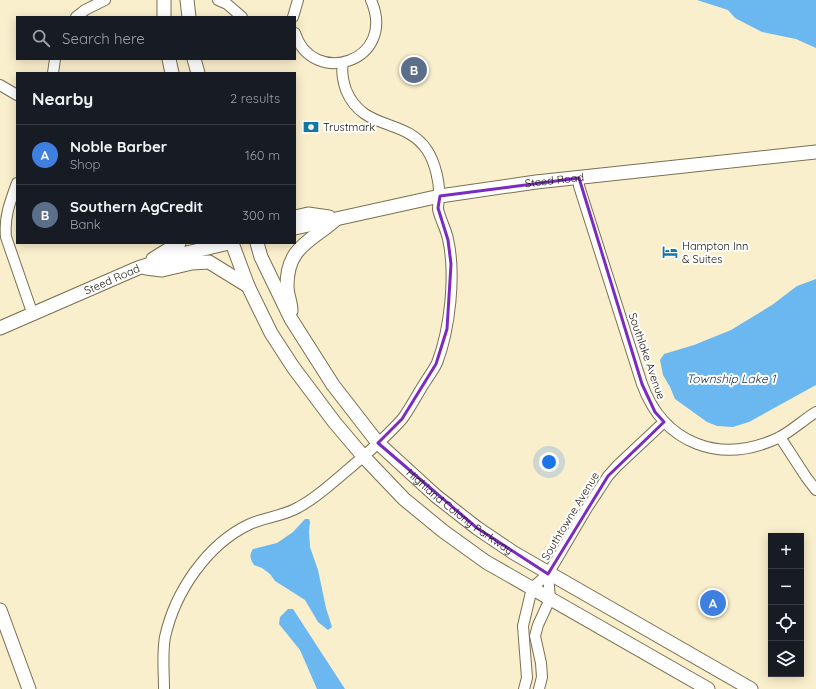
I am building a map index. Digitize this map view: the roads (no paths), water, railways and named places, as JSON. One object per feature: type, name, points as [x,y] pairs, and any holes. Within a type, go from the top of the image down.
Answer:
[{"type":"street","points":[[77,16],[85,10],[105,0]]},
{"type":"street","points":[[164,0],[164,16]]},
{"type":"street","points":[[187,0],[189,16]]},
{"type":"street","points":[[218,0],[227,4],[241,16]]},
{"type":"street","points":[[293,16],[298,0]]},
{"type":"street","points":[[296,35],[302,47],[310,55],[323,61],[343,63],[357,57],[364,52],[375,37],[378,20],[371,0]]},
{"type":"street","points":[[53,72],[55,60]]},
{"type":"street","points":[[169,60],[172,72]]},
{"type":"street","points":[[194,60],[198,72]]},
{"type":"street","points":[[164,689],[165,639],[173,609],[193,575],[205,560],[233,533],[250,524],[280,516],[299,508],[316,497],[378,443],[402,419],[436,364],[447,329],[451,264],[448,240],[438,208],[440,196],[434,168],[428,152],[417,137],[403,130],[382,124],[363,114],[349,97],[341,72],[343,63]]},
{"type":"street","points":[[0,85],[16,94]]},
{"type":"street","name":"Steed Road","points":[[296,228],[440,196],[536,182],[816,152]]},
{"type":"street","name":"Southlake Avenue","points":[[579,178],[586,207],[642,384],[655,412],[664,422],[686,439],[708,448],[721,450],[753,447],[780,437],[816,412]]},
{"type":"street","points":[[16,186],[8,208],[5,226],[6,237],[33,315]]},
{"type":"street","points":[[296,217],[308,214],[337,218]]},
{"type":"street","points":[[291,319],[291,304],[287,288],[289,270],[295,254],[305,241],[322,232],[337,218]]},
{"type":"street","points":[[138,268],[177,244]]},
{"type":"street","name":"Steed Road","points":[[0,328],[33,315],[106,281],[138,268],[182,254],[226,244]]},
{"type":"street","name":"Highland Colony Parkway","points":[[230,244],[248,286],[271,333],[293,367],[334,423],[404,499],[443,531],[486,562],[708,689]]},
{"type":"street","name":"Highland Colony Parkway","points":[[257,244],[261,257],[291,319],[333,385],[378,443],[436,496],[477,528],[548,574],[568,583],[751,689]]},
{"type":"street","points":[[138,268],[162,270],[192,263],[209,262],[248,286]]},
{"type":"street","name":"Southtowne Avenue","points":[[532,588],[548,574],[587,508],[608,476],[664,422]]},
{"type":"street","points":[[780,437],[816,490]]},
{"type":"street","points":[[539,689],[542,677],[541,663],[535,636],[538,625],[550,599],[548,574]]},
{"type":"street","points":[[524,689],[527,678],[523,626],[532,588]]},
{"type":"street","points":[[0,610],[28,689]]},
{"type":"water","points":[[697,0],[816,0],[816,48],[796,39],[762,32],[735,18],[728,10]]},
{"type":"water","name":"Township Lake 1","points":[[816,279],[816,385],[749,422],[733,427],[717,426],[707,422],[675,399],[663,375],[660,360],[664,354],[694,345],[731,330],[772,305],[797,286]]},
{"type":"water","points":[[305,519],[309,519],[310,522],[310,547],[318,570],[326,608],[332,627],[328,630],[318,622],[305,600],[275,581],[270,574],[262,568],[254,565],[251,559],[253,549],[277,543],[293,532]]},
{"type":"water","points":[[288,609],[293,609],[345,689],[317,689],[300,650],[279,624],[280,617]]},
{"type":"place","name":"Southern AgCredit","points":[[414,70]]},
{"type":"place","name":"Trustmark","points":[[311,127]]},
{"type":"place","name":"Hampton Inn & Suites","points":[[670,252]]},
{"type":"place","name":"Noble Barber","points":[[713,603]]}]
